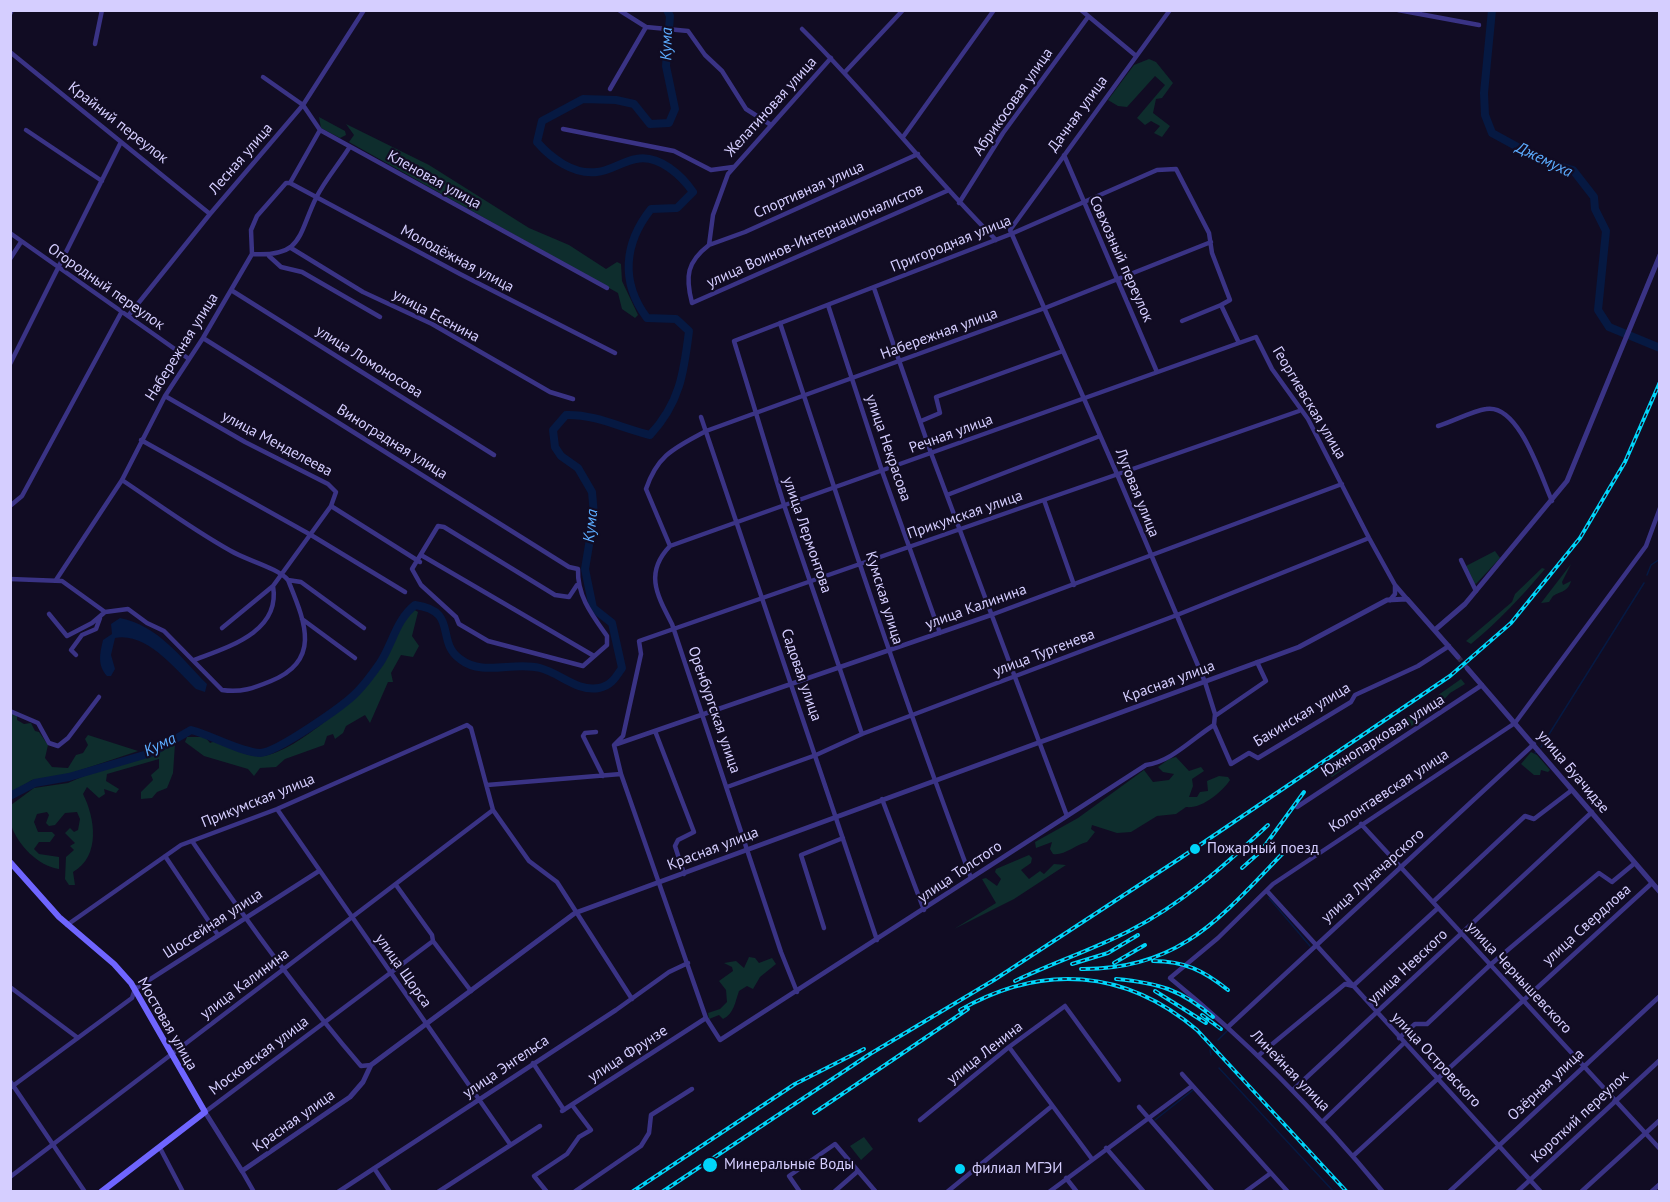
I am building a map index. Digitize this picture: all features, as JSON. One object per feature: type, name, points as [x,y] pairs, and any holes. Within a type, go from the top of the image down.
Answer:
[{"type":"main road","name":"Мостовая улица","points":[[10,862],[67,925],[114,964],[135,989],[205,1112]]},
{"type":"main road","name":"Московская улица","points":[[101,1191],[205,1112]]},
{"type":"street","points":[[95,44],[102,10]]},
{"type":"street","name":"Лесная улица","points":[[128,316],[210,214],[303,105],[364,10]]},
{"type":"street","points":[[619,10],[646,27],[688,31],[705,55],[722,71],[746,109],[771,125]]},
{"type":"street","points":[[845,72],[903,10]]},
{"type":"street","points":[[903,137],[994,10]]},
{"type":"street","points":[[1081,10],[1135,55]]},
{"type":"street","name":"Дачная улица","points":[[1011,234],[1010,230],[1135,55],[1170,10]]},
{"type":"street","points":[[1398,10],[1479,25]]},
{"type":"street","name":"Абрикосовая улица","points":[[959,202],[1003,133],[1088,17]]},
{"type":"street","points":[[610,89],[646,27]]},
{"type":"street","points":[[802,29],[845,72],[959,202],[996,240]]},
{"type":"street","name":"Крайний переулок","points":[[10,52],[210,214]]},
{"type":"street","name":"Желатиновая улица","points":[[710,245],[713,215],[728,174],[831,58]]},
{"type":"street","name":"Кленовая улица","points":[[263,77],[303,105],[321,130],[350,148],[607,288]]},
{"type":"street","points":[[563,129],[674,151],[711,170],[734,166]]},
{"type":"street","points":[[26,130],[102,181]]},
{"type":"street","name":"Набережная улица","points":[[56,579],[122,480],[165,396],[203,338],[252,254],[251,230],[257,216],[286,183],[290,183],[321,130]]},
{"type":"street","points":[[10,364],[121,142]]},
{"type":"street","points":[[252,254],[269,255],[291,248],[300,240],[317,197],[350,148]]},
{"type":"street","name":"Спортивная улица","points":[[710,245],[745,232],[918,154]]},
{"type":"street","name":"Совхозный переулок","points":[[1064,155],[1157,372]]},
{"type":"street","name":"Пригородная улица","points":[[734,341],[1011,234],[1157,170],[1176,169],[1211,242]]},
{"type":"street","name":"Молодёжная улица","points":[[290,183],[460,274],[615,353]]},
{"type":"street","name":"улица Воинов-Интернационалистов","points":[[710,245],[694,257],[688,274],[692,303],[949,190]]},
{"type":"street","name":"Огородный переулок","points":[[10,233],[189,359]]},
{"type":"street","name":"Луговая улица","points":[[1011,234],[1117,474],[1205,682],[1215,716],[1214,725],[1231,764]]},
{"type":"street","points":[[10,259],[21,242]]},
{"type":"street","points":[[1182,321],[1230,300],[1212,253],[1211,242]]},
{"type":"street","name":"Набережная улица","points":[[670,546],[646,489],[652,472],[662,457],[674,448],[706,431],[1045,308],[1211,242]]},
{"type":"street","name":"улица Есенина","points":[[291,248],[363,292],[432,324],[550,392],[573,399]]},
{"type":"street","name":"улица Есенина","points":[[269,255],[280,267],[302,272],[380,317]]},
{"type":"street","points":[[1436,629],[1476,591],[1567,481],[1659,255]]},
{"type":"street","points":[[874,288],[931,453],[1067,816]]},
{"type":"street","name":"улица Ломоносова","points":[[231,290],[494,455]]},
{"type":"street","name":"улица Некрасова","points":[[828,305],[882,471],[940,633]]},
{"type":"street","points":[[1221,305],[1239,343]]},
{"type":"street","points":[[10,506],[22,496],[121,313]]},
{"type":"street","name":"Кумская улица","points":[[780,323],[862,564],[888,651],[971,878]]},
{"type":"street","name":"Георгиевская улица","points":[[1239,343],[1256,337],[1272,369],[1299,411],[1308,419],[1395,585],[1436,629],[1458,657]]},
{"type":"street","name":"Виноградная улица","points":[[203,338],[569,567],[578,569],[578,585]]},
{"type":"street","name":"улица Лермонтова","points":[[734,341],[784,505],[862,734]]},
{"type":"street","name":"Речная улица","points":[[670,546],[1239,343]]},
{"type":"street","points":[[921,421],[940,413],[936,397],[1063,351]]},
{"type":"street","name":"улица Менделеева","points":[[165,396],[245,442],[328,484],[336,492],[332,506]]},
{"type":"street","points":[[1438,426],[1484,409],[1504,413],[1517,424],[1552,501]]},
{"type":"street","name":"Прикумская улица","points":[[614,745],[623,736],[641,654],[639,641],[673,627],[960,531],[1299,411]]},
{"type":"street","name":"Садовая улица","points":[[701,417],[878,940]]},
{"type":"street","points":[[947,495],[1100,436]]},
{"type":"street","points":[[141,440],[311,535],[405,592]]},
{"type":"street","points":[[10,579],[62,580],[105,612],[131,610],[147,623],[164,631],[222,690],[250,690],[286,674],[301,660],[305,643],[302,619],[288,580],[283,573],[247,560],[225,548],[122,480]]},
{"type":"street","name":"улица Калинина","points":[[614,745],[991,615],[1342,484]]},
{"type":"street","points":[[1044,500],[1074,585]]},
{"type":"street","points":[[222,628],[273,586],[332,506],[418,561]]},
{"type":"street","points":[[1515,723],[1646,546],[1659,508]]},
{"type":"street","points":[[438,526],[444,526],[555,595],[569,597],[578,585],[590,613],[608,636],[607,645],[583,666],[488,641],[459,624],[456,617],[421,585],[412,569],[421,555],[438,526]]},
{"type":"street","name":"улица Тургенева","points":[[727,787],[816,755],[862,734],[1177,615],[1369,538]]},
{"type":"street","name":"Оренбургская улица","points":[[670,546],[658,559],[654,571],[655,585],[673,627],[781,952],[797,992]]},
{"type":"street","points":[[421,555],[594,656]]},
{"type":"street","points":[[1461,560],[1476,591]]},
{"type":"street","points":[[288,580],[301,582],[364,628]]},
{"type":"street","points":[[1390,600],[1395,594],[1395,585]]},
{"type":"street","points":[[194,660],[236,643],[258,630],[274,606],[273,586]]},
{"type":"street","name":"Красная улица","points":[[242,1171],[350,1096],[363,1082],[371,1065],[575,914],[747,848],[1205,682],[1299,646],[1390,600],[1407,599]]},
{"type":"street","points":[[76,655],[71,650],[78,639],[96,629],[105,612]]},
{"type":"street","points":[[49,614],[67,636],[100,618]]},
{"type":"street","points":[[302,619],[355,658]]},
{"type":"street","name":"Бакинская улица","points":[[1231,764],[1249,753],[1258,758],[1351,702],[1355,695],[1418,666],[1449,646]]},
{"type":"street","points":[[1215,716],[1266,681],[1257,662]]},
{"type":"street","name":"улица Буачидзе","points":[[1467,668],[1659,892]]},
{"type":"street","name":"Южнопарковая улица","points":[[1297,807],[1482,685]]},
{"type":"street","points":[[10,711],[38,723],[49,743],[58,746],[68,738],[99,697]]},
{"type":"street","name":"Колонтаевская улица","points":[[1170,978],[1218,938],[1267,891],[1362,824],[1515,723]]},
{"type":"street","name":"улица Толстого","points":[[706,1018],[720,1040],[1146,765],[1155,764],[1184,747],[1214,725]]},
{"type":"street","name":"Прикумская улица","points":[[67,925],[165,856],[192,841],[277,809],[461,726],[471,728],[487,785]]},
{"type":"street","points":[[656,731],[694,832],[678,840],[675,846],[684,874]]},
{"type":"street","points":[[596,732],[585,733],[583,736],[603,776]]},
{"type":"street","name":"улица Луначарского","points":[[1229,1026],[1534,744]]},
{"type":"street","points":[[614,745],[621,774],[706,1018]]},
{"type":"street","points":[[621,774],[487,785],[493,810],[529,861],[557,882],[575,914],[632,999]]},
{"type":"street","points":[[1433,902],[1525,816],[1534,819],[1572,790]]},
{"type":"street","points":[[882,799],[924,910]]},
{"type":"street","name":"улица Щорса","points":[[277,809],[425,1025],[510,1144]]},
{"type":"street","name":"улица Калинина","points":[[10,1177],[493,810]]},
{"type":"street","name":"улица Невского","points":[[1293,1090],[1592,812]]},
{"type":"street","name":"улица Чернышевского","points":[[1362,824],[1659,1149]]},
{"type":"street","points":[[824,928],[801,855],[843,838]]},
{"type":"street","points":[[192,841],[244,918],[324,1023],[360,1066],[371,1065]]},
{"type":"street","points":[[165,856],[218,935]]},
{"type":"street","points":[[1399,1038],[1415,1024],[1427,1024],[1490,965],[1599,873],[1612,882],[1635,864]]},
{"type":"street","name":"Шоссейная улица","points":[[12,1085],[132,998],[135,989],[319,871]]},
{"type":"street","name":"улица Свердлова","points":[[1353,1156],[1522,999],[1652,883]]},
{"type":"street","points":[[396,885],[432,935],[433,941],[471,991]]},
{"type":"street","name":"улица Островского","points":[[1267,891],[1314,946],[1542,1191]]},
{"type":"street","points":[[1259,1055],[1345,984],[1353,986],[1438,908]]},
{"type":"street","name":"Московская улица","points":[[205,1112],[433,941]]},
{"type":"street","name":"улица Энгельса","points":[[338,1191],[632,999],[669,972],[688,963]]},
{"type":"street","name":"Линейная улица","points":[[1170,978],[1229,1026],[1259,1055],[1383,1191]]},
{"type":"street","points":[[10,987],[78,1038]]},
{"type":"street","name":"Озёрная улица","points":[[1449,1191],[1659,996]]},
{"type":"street","name":"улица Ленина","points":[[920,1120],[1009,1047],[1065,1006],[1119,1080]]},
{"type":"street","name":"улица Фрунзе","points":[[533,1063],[563,1110],[706,1018]]},
{"type":"street","points":[[1322,1122],[1404,1043]]},
{"type":"street","points":[[1009,1047],[1092,1159]]},
{"type":"street","name":"Короткий переулок","points":[[1517,1191],[1659,1060]]},
{"type":"street","points":[[1182,1074],[1288,1191]]},
{"type":"street","points":[[12,1085],[85,1191]]},
{"type":"street","points":[[1049,1191],[1192,1086]]},
{"type":"street","points":[[574,1191],[641,1146],[649,1132],[651,1115],[692,1089]]},
{"type":"street","points":[[547,1191],[534,1176],[567,1154],[579,1137],[591,1130],[572,1105]]},
{"type":"street","points":[[947,1191],[1052,1106]]},
{"type":"street","points":[[1139,1107],[1147,1119],[1213,1191]]},
{"type":"street","name":"Мостовая улица","points":[[205,1112],[254,1191]]},
{"type":"street","points":[[1581,1191],[1659,1120]]},
{"type":"street","points":[[438,1191],[540,1126]]},
{"type":"street","points":[[800,1191],[789,1176],[835,1144],[876,1191]]},
{"type":"street","points":[[160,1148],[183,1191]]},
{"type":"street","points":[[1106,1148],[1144,1191]]},
{"type":"street","points":[[374,1168],[390,1191]]},
{"type":"street","points":[[834,1191],[858,1171]]},
{"type":"street","points":[[1245,1191],[1271,1173]]},
{"type":"street","points":[[1066,1178],[1077,1191]]},
{"type":"street","points":[[1651,1191],[1659,1184]]},
{"type":"green space","points":[[1149,59],[1156,62],[1173,83],[1162,98],[1156,99],[1153,113],[1170,126],[1162,137],[1154,133],[1160,126],[1151,121],[1145,125],[1137,118],[1165,85],[1155,76],[1127,107],[1118,106],[1108,100],[1134,65]]},
{"type":"green space","points":[[319,117],[345,131],[346,135],[340,138],[321,128]]},
{"type":"green space","points":[[346,124],[429,165],[529,228],[569,245],[606,269],[617,262],[621,264],[622,281],[638,315],[635,318],[622,309],[618,293],[349,142],[354,135]]},
{"type":"green space","points":[[1495,551],[1500,558],[1476,584],[1474,583],[1466,566]]},
{"type":"green space","points":[[1571,564],[1562,582],[1563,585],[1571,581],[1568,587],[1553,596],[1549,602],[1541,603]]},
{"type":"green space","points":[[1542,568],[1545,569],[1501,617],[1471,644],[1466,641],[1512,602],[1515,594]]},
{"type":"green space","points":[[413,609],[418,612],[412,636],[419,646],[413,657],[401,655],[391,673],[393,682],[388,682],[370,723],[365,715],[346,726],[343,733],[335,739],[333,734],[327,736],[324,745],[285,759],[276,767],[260,768],[254,776],[248,769],[204,756],[185,742],[187,737],[205,737],[210,743],[215,741],[257,756],[277,752],[293,744],[328,719],[373,676],[386,657],[403,621]]},
{"type":"green space","points":[[1461,679],[1465,684],[1450,693],[1415,724],[1394,735],[1332,777],[1328,774],[1345,758],[1394,725],[1403,723],[1407,717]]},
{"type":"green space","points":[[11,713],[17,715],[17,720],[24,724],[31,723],[35,731],[39,732],[48,745],[45,758],[52,767],[68,768],[76,755],[83,753],[88,745],[85,739],[88,735],[138,751],[69,774],[32,780],[11,793]]},
{"type":"green space","points":[[175,744],[173,773],[167,788],[157,792],[152,798],[141,799],[141,792],[153,780],[151,775],[159,768],[159,759],[107,774],[106,781],[119,789],[116,793],[104,789],[105,794],[99,798],[87,787],[83,794],[92,825],[92,847],[82,865],[73,872],[75,885],[69,885],[65,879],[66,857],[74,850],[70,846],[75,843],[65,833],[70,828],[74,832],[78,830],[80,819],[77,812],[65,813],[55,825],[49,826],[46,823],[49,815],[47,812],[37,814],[34,822],[38,832],[52,832],[55,835],[50,842],[39,842],[34,849],[39,854],[59,857],[59,869],[36,859],[18,840],[10,823],[11,805],[34,788],[68,783],[93,772],[153,755]]},
{"type":"green space","points":[[1531,752],[1537,755],[1550,770],[1548,772],[1541,770],[1540,775],[1534,775],[1521,764]]},
{"type":"green space","points":[[1176,757],[1189,771],[1201,767],[1204,771],[1192,779],[1193,786],[1189,797],[1197,797],[1200,792],[1208,791],[1207,781],[1219,776],[1228,777],[1230,780],[1222,790],[1205,802],[1186,807],[1176,814],[1157,816],[1131,832],[1117,833],[1092,825],[1091,829],[1095,832],[1087,842],[1065,852],[1053,854],[1050,849],[1052,842],[1036,848],[1035,842],[1078,818],[1144,770],[1153,782],[1169,780],[1174,774],[1163,772],[1158,767]]},
{"type":"green space","points":[[1029,855],[1032,858],[1031,863],[1021,870],[1029,879],[1040,871],[1044,874],[1054,864],[1066,865],[1014,899],[954,929],[996,903],[982,879],[986,878],[997,886],[1001,879],[995,872],[996,869]]},
{"type":"green space","points":[[749,957],[755,958],[759,963],[772,958],[776,964],[760,977],[753,989],[747,986],[739,991],[734,1007],[727,1017],[723,1019],[719,1015],[709,1019],[708,1013],[720,1009],[727,1002],[726,990],[719,981],[733,971],[732,967],[724,963],[736,961],[744,968]]},
{"type":"green space","points":[[864,1137],[873,1149],[861,1160],[850,1146]]},
{"type":"water","points":[[120,618],[134,622],[158,635],[207,684],[205,692],[196,689],[170,662],[149,646],[127,638],[115,638],[111,655],[115,669],[111,676],[107,676],[100,654],[103,640],[112,634],[111,624]]},
{"type":"waterway","name":"Кума","points":[[10,796],[35,783],[69,777],[151,753],[191,730],[251,752],[268,751],[295,737],[357,692],[380,663],[403,618],[415,605],[429,608],[437,613],[442,620],[453,652],[469,664],[488,668],[530,666],[555,674],[576,685],[591,688],[603,687],[615,678],[622,668],[612,623],[593,608],[585,569],[594,515],[592,492],[578,468],[561,456],[555,447],[553,430],[566,415],[577,415],[650,435],[668,411],[679,386],[689,331],[676,319],[647,318],[632,291],[629,263],[635,235],[651,209],[677,208],[693,192],[676,173],[653,160],[636,159],[602,171],[579,171],[563,164],[537,142],[542,121],[583,99],[616,100],[634,104],[650,124],[669,123],[675,109],[666,66],[670,16],[667,10]]},
{"type":"waterway","name":"Джемуха","points":[[1492,10],[1484,93],[1485,115],[1492,133],[1545,162],[1573,170],[1594,197],[1595,209],[1606,231],[1598,310],[1609,327],[1660,348]]},
{"type":"waterway","points":[[1647,575],[1651,565],[1660,559]]},
{"type":"waterway","points":[[1541,747],[1644,583]]},
{"type":"waterway","points":[[1269,898],[1310,946]]},
{"type":"waterway","points":[[1218,1040],[1228,1030]]},
{"type":"waterway","points":[[1210,1050],[1211,1055]]},
{"type":"waterway","points":[[1219,1068],[1334,1192]]},
{"type":"waterway","points":[[1155,1120],[1193,1090]]},
{"type":"tunnel","points":[[1458,657],[1467,668]]},
{"type":"railway","points":[[662,1192],[870,1054],[994,980],[1179,859],[1450,676],[1511,623],[1580,538],[1625,462],[1660,382]]},
{"type":"railway","points":[[1242,868],[1261,851],[1304,792]]},
{"type":"railway","points":[[1015,981],[1115,938],[1167,909],[1202,883],[1268,825]]},
{"type":"railway","points":[[1081,969],[1116,967],[1146,960],[1172,950],[1218,918],[1284,852]]},
{"type":"railway","points":[[1072,964],[1108,953],[1138,935]]},
{"type":"railway","points":[[1114,963],[1145,945]]},
{"type":"railway","points":[[1153,961],[1164,961],[1194,968],[1228,990]]},
{"type":"railway","points":[[1116,979],[1168,989],[1190,1000],[1213,1017]]},
{"type":"railway","points":[[960,1010],[991,995],[1022,985],[1052,980],[1082,980],[1112,984],[1141,995],[1170,1010],[1197,1030],[1347,1192]]},
{"type":"railway","points":[[1155,991],[1206,1023]]},
{"type":"railway","points":[[814,1113],[968,1009]]},
{"type":"railway","points":[[1202,1015],[1221,1029]]},
{"type":"railway","points":[[632,1192],[795,1084],[864,1049]]},
{"type":"place","name":"Пожарный поезд","points":[[1195,849]]},
{"type":"place","name":"Минеральные Воды","points":[[710,1165]]},
{"type":"place","name":"филиал МГЭИ","points":[[960,1169]]}]
